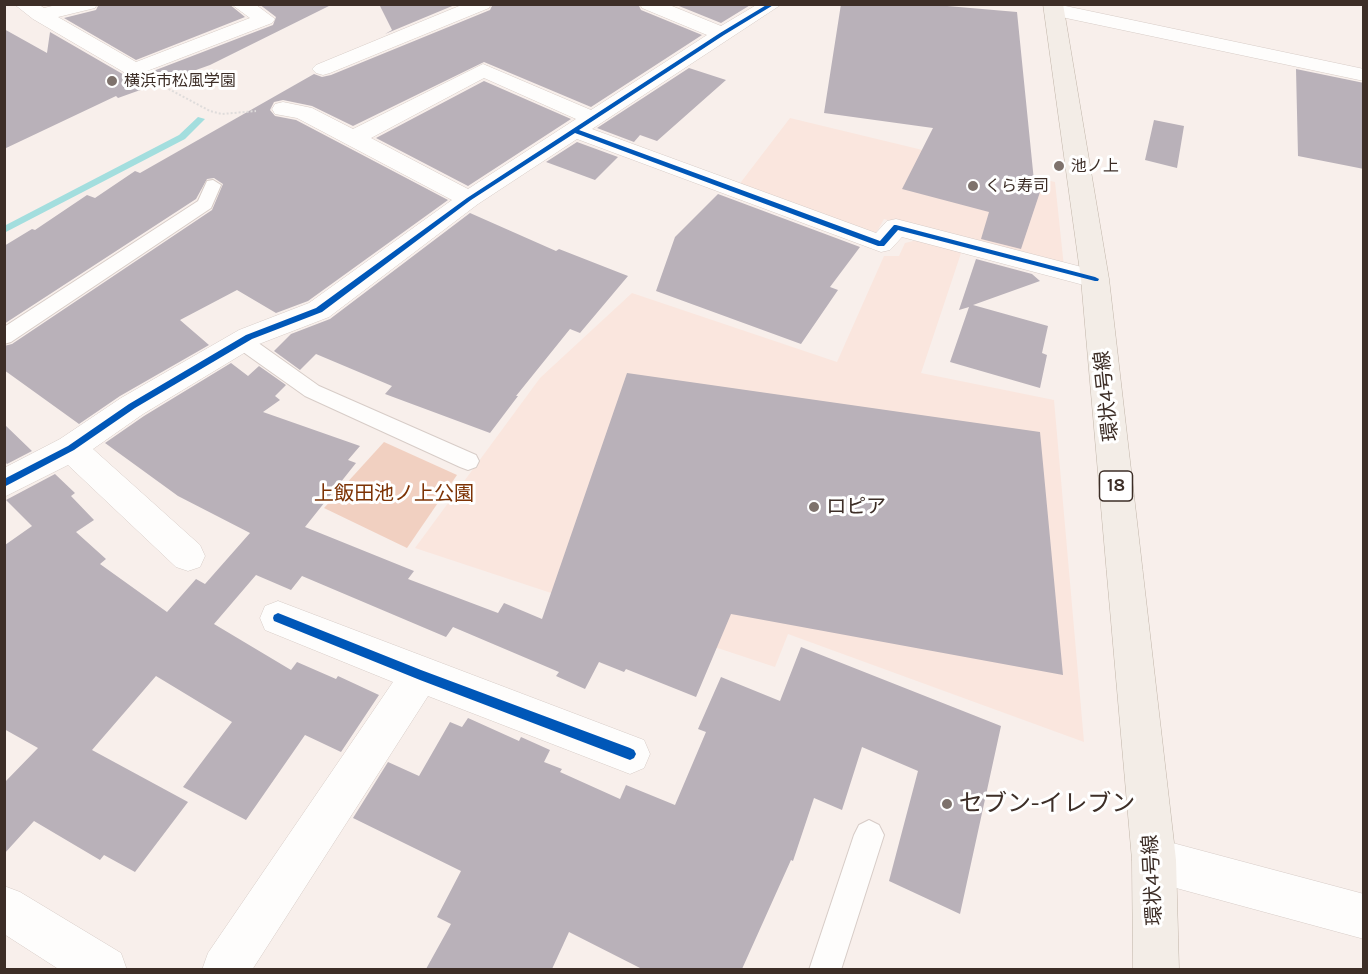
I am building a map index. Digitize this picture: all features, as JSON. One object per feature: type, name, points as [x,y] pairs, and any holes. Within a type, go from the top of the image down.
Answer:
[{"type":"main road","name":"環状4号線","points":[[1054,7],[1095,279],[1154,860],[1156,969]]},
{"type":"street","points":[[32,10],[88,4]]},
{"type":"street","points":[[32,10],[134,70],[265,19],[240,4]]},
{"type":"street","points":[[323,69],[482,4]]},
{"type":"street","points":[[650,4],[722,34]]},
{"type":"street","points":[[4,484],[71,448],[132,406],[243,342],[319,310],[468,199],[722,34],[773,4]]},
{"type":"street","points":[[1054,7],[1364,75]]},
{"type":"street","points":[[354,138],[483,70],[582,124],[881,244],[897,227],[1095,279]]},
{"type":"street","points":[[283,109],[304,113],[468,199]]},
{"type":"street","points":[[71,448],[188,556]]},
{"type":"street","points":[[278,618],[420,675],[630,754]]},
{"type":"street","points":[[225,969],[420,675]]},
{"type":"street","points":[[1154,860],[1364,917]]},
{"type":"street","points":[[4,908],[104,969]]},
{"type":"lane","points":[[4,337],[205,204],[213,185]]},
{"type":"lane","points":[[243,342],[312,391],[468,461]]},
{"type":"lane","points":[[825,969],[869,835]]},
{"type":"path","points":[[167,88],[210,111],[222,114],[283,109]]},
{"type":"shaded area","points":[[790,118],[1055,182],[1064,267],[884,219],[874,237],[738,186]]},
{"type":"shaded area","points":[[921,239],[962,250],[921,373],[1054,400],[1084,742],[788,634],[775,667],[415,548],[540,378],[632,293],[837,362],[884,256],[899,256],[905,243]]},
{"type":"green space","name":"上飯田池ノ上公園","points":[[384,442],[457,475],[407,548],[324,508]]},
{"type":"building","points":[[99,4],[229,4],[245,17],[136,60],[64,18],[96,10]]},
{"type":"building","points":[[259,4],[333,4],[210,65],[118,98],[116,96],[4,149],[4,29],[47,53],[50,32],[126,76],[135,78],[273,25],[276,17]]},
{"type":"building","points":[[379,4],[457,4],[385,34],[392,30]]},
{"type":"building","points":[[493,4],[638,4],[641,10],[702,35],[591,107],[484,62],[353,126],[312,106],[283,100],[274,102],[270,110],[275,116],[296,120],[448,200],[308,301],[276,313],[237,290],[180,320],[209,345],[120,396],[79,424],[4,370],[4,346],[12,344],[212,210],[223,184],[214,178],[207,179],[196,199],[4,324],[4,246],[32,229],[35,230],[87,195],[95,198],[135,171],[140,173],[314,74],[322,77],[331,75],[490,10]]},
{"type":"building","points":[[674,4],[752,4],[721,23]]},
{"type":"building","points":[[841,4],[924,4],[1017,12],[1034,181],[1043,183],[1021,249],[981,239],[989,212],[902,189],[933,128],[824,113]]},
{"type":"building","points":[[689,68],[726,80],[657,141],[640,135],[634,142],[597,128]]},
{"type":"building","points":[[1296,69],[1364,83],[1364,169],[1298,156]]},
{"type":"building","points":[[484,81],[571,119],[468,186],[376,138]]},
{"type":"building","points":[[1154,120],[1184,126],[1177,168],[1145,160]]},
{"type":"building","points":[[577,142],[618,157],[595,180],[546,162]]},
{"type":"building","points":[[718,194],[860,247],[830,287],[838,290],[801,344],[656,291],[675,237]]},
{"type":"building","points":[[470,213],[556,251],[559,249],[628,276],[580,333],[570,329],[516,396],[518,396],[490,433],[385,394],[392,386],[316,354],[300,370],[274,351],[291,334],[330,319]]},
{"type":"building","points":[[976,259],[1032,274],[1040,281],[973,305],[1048,326],[1042,353],[1047,355],[1040,388],[950,362],[969,307],[959,310]]},
{"type":"building","points":[[231,363],[248,376],[259,366],[286,385],[275,396],[280,400],[263,412],[360,446],[348,460],[356,463],[305,527],[414,571],[408,579],[498,613],[504,603],[542,619],[627,373],[1040,432],[1063,675],[731,614],[696,697],[626,669],[624,672],[599,662],[585,689],[556,676],[559,672],[453,627],[446,637],[302,576],[291,590],[256,575],[214,624],[291,670],[297,662],[336,679],[338,676],[379,695],[341,752],[305,735],[246,820],[183,787],[232,722],[156,676],[92,750],[188,802],[135,872],[104,855],[100,860],[34,821],[4,854],[4,783],[38,748],[4,729],[5,545],[32,526],[6,500],[55,474],[75,493],[71,496],[94,520],[76,532],[106,559],[100,564],[167,612],[196,579],[205,584],[250,533],[178,496],[105,443],[144,416]]},
{"type":"building","points":[[4,424],[32,451],[7,464],[4,461]]},
{"type":"building","points":[[801,647],[1001,726],[960,914],[889,881],[918,771],[862,747],[842,810],[814,798],[793,861],[791,860],[742,969],[642,969],[569,932],[552,969],[426,969],[451,924],[437,917],[461,871],[353,818],[388,762],[419,776],[450,722],[462,727],[468,718],[519,741],[521,737],[550,750],[544,762],[562,769],[560,772],[620,799],[626,785],[675,805],[706,732],[698,729],[721,677],[780,701]]},
{"type":"waterway","points":[[4,230],[182,137],[201,119]]},
{"type":"cycle path","points":[[4,484],[71,448],[132,406],[249,337],[319,310],[469,199],[722,34],[773,4]]},
{"type":"cycle path","points":[[574,130],[881,244],[896,227],[1095,279]]},
{"type":"cycle path","points":[[278,618],[420,675],[630,754]]},
{"type":"place","name":"横浜市松風学園","points":[[112,81]]},
{"type":"place","name":"池ノ上","points":[[1059,166]]},
{"type":"place","name":"くら寿司","points":[[973,186]]},
{"type":"place","name":"ロピア","points":[[814,507]]},
{"type":"place","name":"セブン-イレブン","points":[[947,804]]}]
